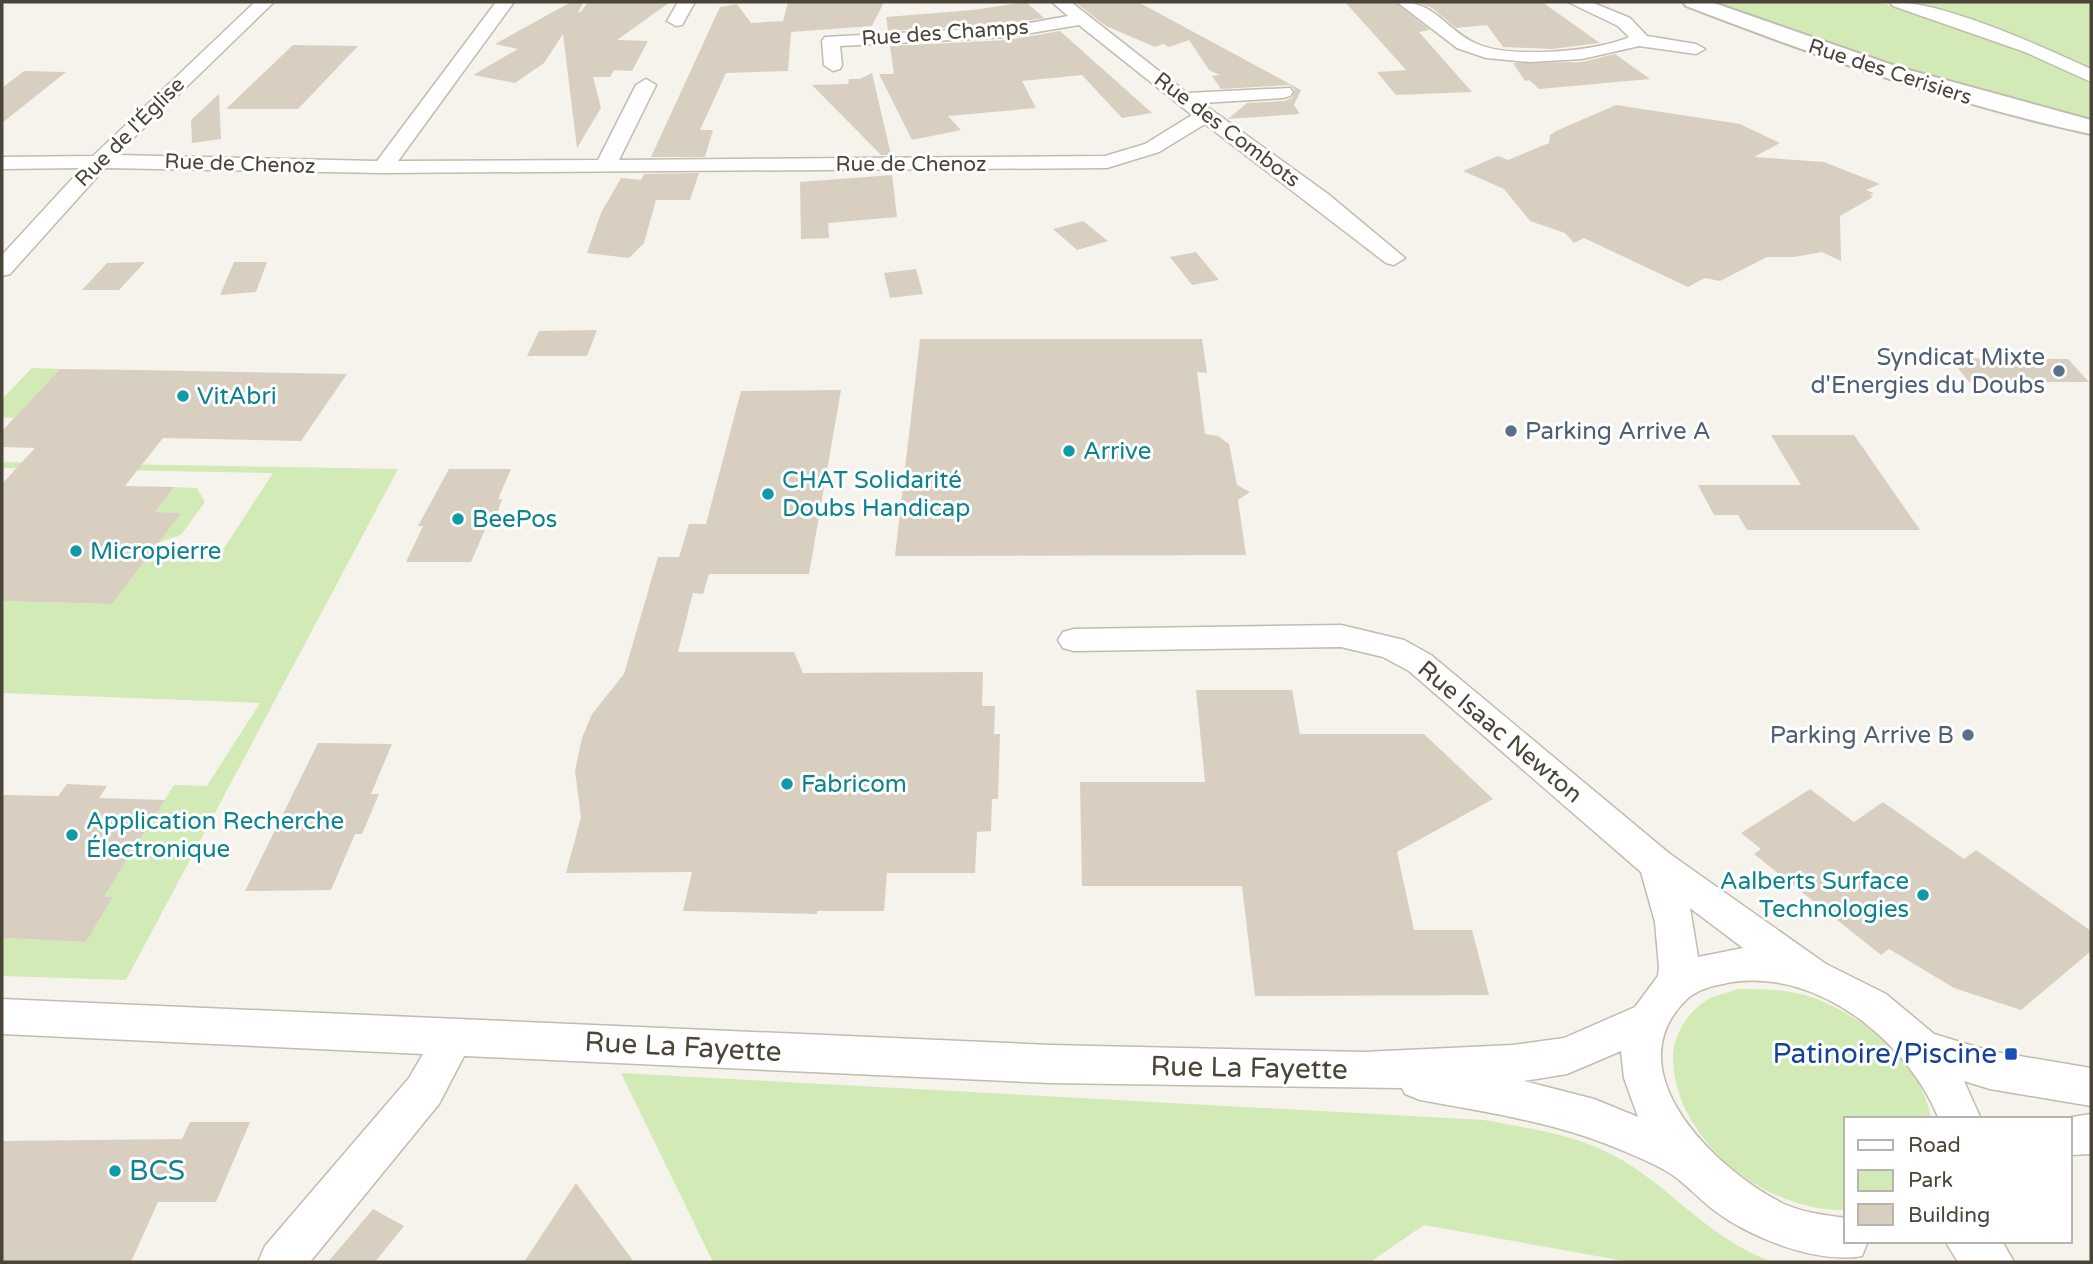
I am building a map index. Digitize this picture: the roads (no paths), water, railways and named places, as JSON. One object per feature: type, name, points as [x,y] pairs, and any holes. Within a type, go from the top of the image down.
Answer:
[{"type":"street","name":"Rue de l'Église","points":[[2,269],[98,162],[265,2]]},
{"type":"street","points":[[383,167],[505,2]]},
{"type":"street","points":[[676,21],[686,2]]},
{"type":"street","name":"Rue des Combots","points":[[1061,2],[1183,99],[1320,199],[1394,258]]},
{"type":"street","points":[[1406,2],[1429,16],[1463,44],[1498,56],[1521,58],[1609,49],[1637,40],[1696,49]]},
{"type":"street","points":[[1577,2],[1631,27],[1638,36],[1637,40]]},
{"type":"street","name":"Rue des Cerisiers","points":[[1693,2],[1889,74],[1994,105],[2091,127]]},
{"type":"street","points":[[1899,2],[2019,43],[2091,76]]},
{"type":"street","name":"Rue des Champs","points":[[833,65],[831,41],[1007,32],[1082,19]]},
{"type":"street","points":[[606,164],[646,85]]},
{"type":"street","points":[[1183,99],[1283,92]]},
{"type":"street","name":"Rue de Chenoz","points":[[2,163],[383,167],[1107,162],[1153,148],[1206,116]]},
{"type":"street","name":"Rue Isaac Newton","points":[[1074,640],[1341,636],[1393,648],[1420,663],[1657,864],[1812,976]]},
{"type":"street","points":[[1657,864],[1676,922],[1681,956],[1677,982]]},
{"type":"street","points":[[1844,1240],[1824,1239],[1788,1229],[1731,1199],[1686,1160],[1657,1119],[1640,1066],[1646,1021],[1677,982],[1714,967],[1763,965],[1812,976],[1852,993],[1882,1014],[1922,1049],[1945,1082],[1959,1117]]},
{"type":"street","name":"Rue La Fayette","points":[[2,1017],[1050,1064],[1364,1071],[1513,1064],[1567,1056],[1646,1021]]},
{"type":"street","points":[[281,1262],[424,1091],[443,1058],[450,1037]]},
{"type":"street","points":[[1922,1049],[1990,1070],[2091,1087]]},
{"type":"street","name":"Rue La Fayette","points":[[1364,1071],[1524,1100],[1594,1119],[1686,1160]]},
{"type":"street","points":[[2072,1135],[2091,1134]]},
{"type":"street","points":[[1970,1243],[1991,1262]]},
{"type":"place","name":"Syndicat Mixte d'Energies du Doubs","points":[[2059,371]]},
{"type":"place","name":"VitAbri","points":[[183,396]]},
{"type":"place","name":"Parking Arrive A","points":[[1511,431]]},
{"type":"place","name":"Arrive","points":[[1069,451]]},
{"type":"place","name":"CHAT Solidarité Doubs Handicap","points":[[768,494]]},
{"type":"place","name":"BeePos","points":[[458,519]]},
{"type":"place","name":"Micropierre","points":[[76,551]]},
{"type":"place","name":"Parking Arrive B","points":[[1968,735]]},
{"type":"place","name":"Fabricom","points":[[787,784]]},
{"type":"place","name":"Application Recherche Électronique","points":[[72,835]]},
{"type":"place","name":"Aalberts Surface Technologies","points":[[1923,895]]},
{"type":"place","name":"Patinoire/Piscine","points":[[2011,1054]]},
{"type":"place","name":"BCS","points":[[115,1171]]}]
